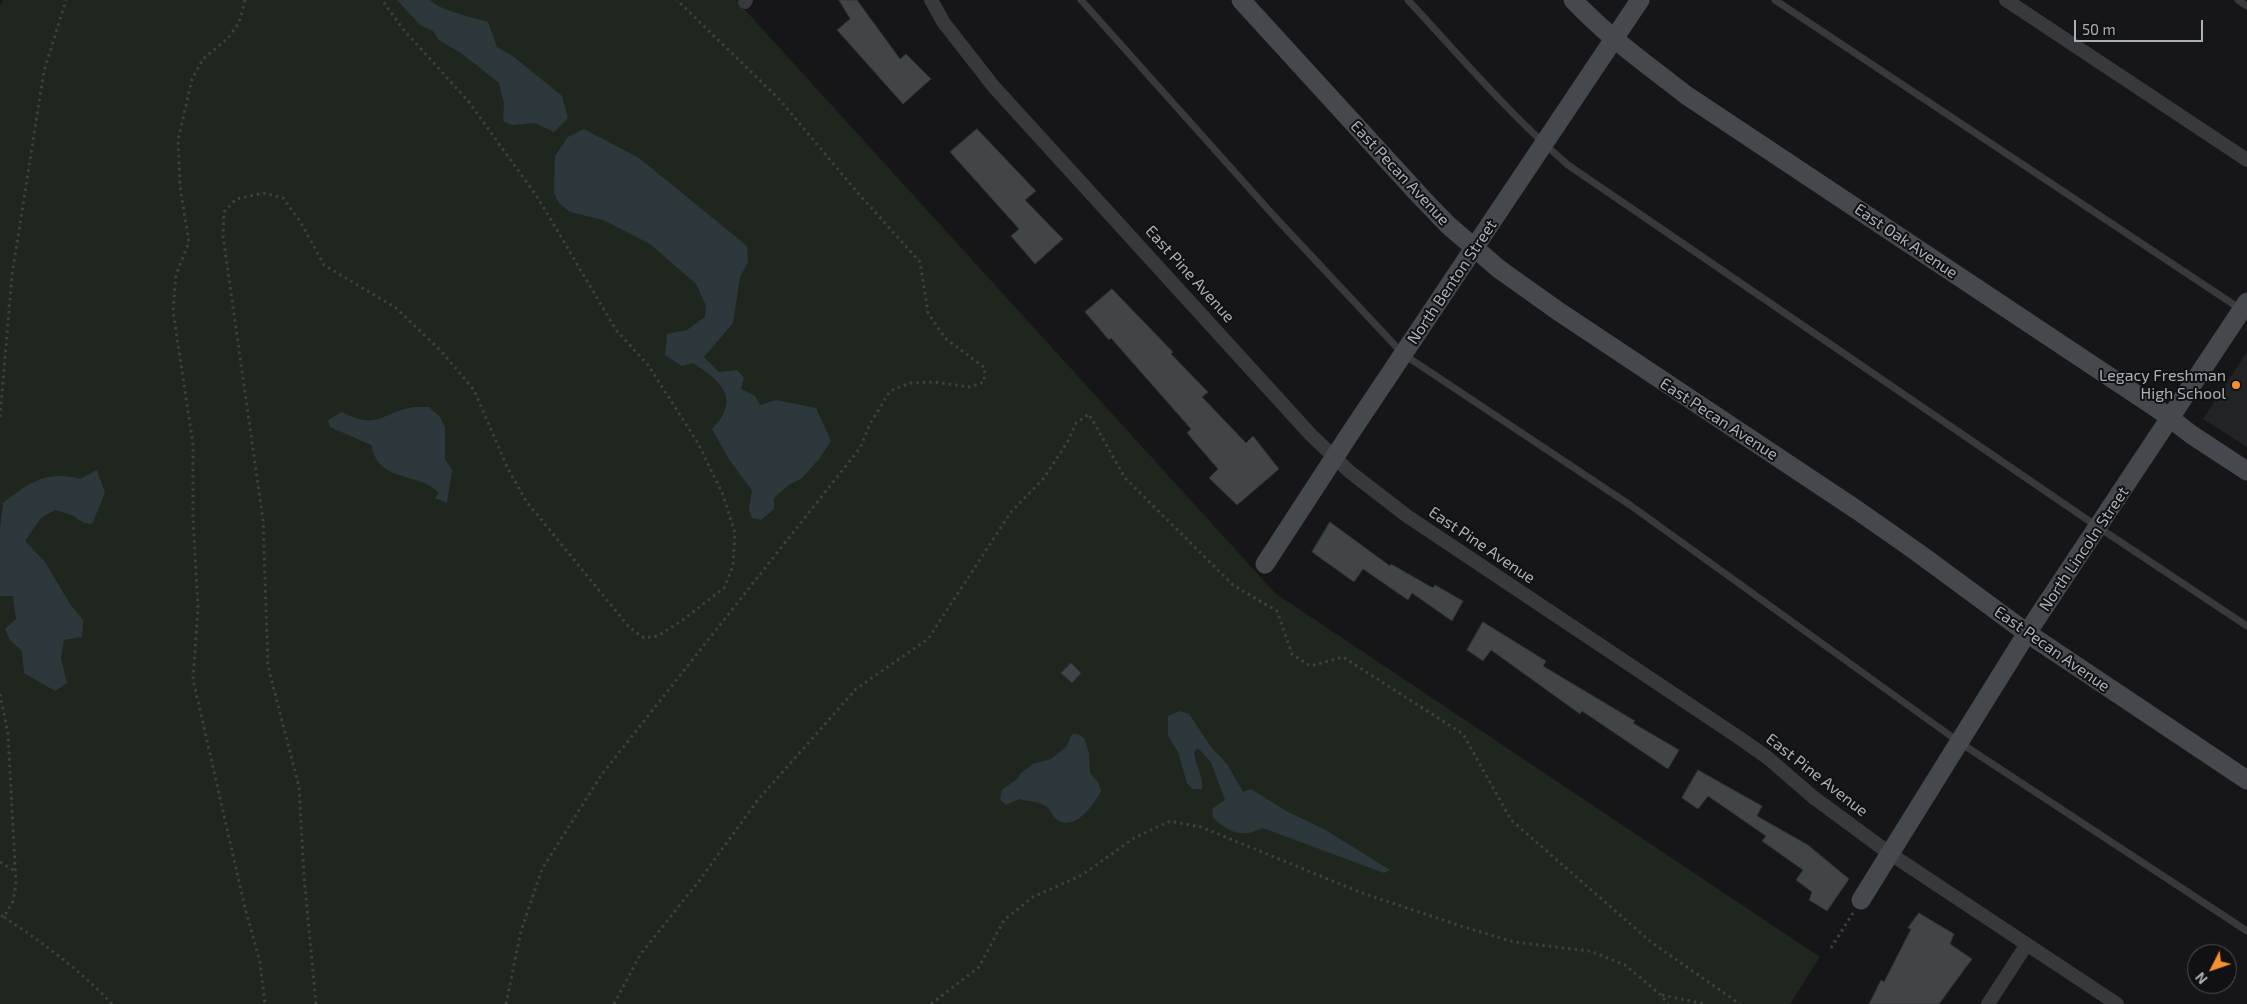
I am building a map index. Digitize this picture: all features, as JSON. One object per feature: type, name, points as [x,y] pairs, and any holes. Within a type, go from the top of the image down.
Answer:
[{"type":"street","name":"East Pine Avenue","points":[[930,0],[944,23],[994,87],[1305,428],[1350,472],[1408,516],[1768,758],[1813,797],[1889,853],[2117,1004]]},
{"type":"street","name":"East Pecan Avenue","points":[[1241,0],[1408,184],[1448,225],[1499,269],[1558,311],[1911,547],[2027,633],[2247,780]]},
{"type":"street","name":"East Oak Avenue","points":[[1572,0],[1638,60],[1694,100],[2247,471]]},
{"type":"street","name":"North Benton Street","points":[[1265,564],[1402,354],[1640,0]]},
{"type":"street","points":[[2006,0],[2247,160]]},
{"type":"street","name":"North Lincoln Street","points":[[1861,900],[2027,633],[2244,306]]},
{"type":"street","points":[[1988,1004],[2027,944]]},
{"type":"lane","points":[[1080,0],[1402,354],[1630,505],[1959,742],[2247,931]]},
{"type":"lane","points":[[1408,0],[1544,144],[1584,176],[2098,527],[2247,626]]},
{"type":"lane","points":[[1775,0],[2244,306]]},
{"type":"lane","points":[[2238,0],[2247,6]]},
{"type":"path","points":[[0,417],[12,275],[44,71],[66,0]]},
{"type":"path","points":[[245,0],[239,23],[228,38],[203,59],[192,79],[178,140],[180,187],[189,242],[176,275],[173,311],[193,444],[193,518],[198,608],[193,679],[245,908],[260,962],[265,1004]]},
{"type":"path","points":[[316,1004],[304,876],[300,787],[268,666],[263,520],[223,236],[224,212],[236,198],[264,193],[283,198],[300,221],[324,265],[396,308],[440,351],[474,390],[508,469],[526,500],[629,626],[644,638],[658,636],[684,619],[724,588],[733,566],[735,541],[735,533],[723,495],[698,443],[648,365],[616,330],[538,198],[474,110],[403,29],[382,0]]},
{"type":"path","points":[[506,1004],[521,931],[542,869],[602,774],[860,448],[870,424],[890,391],[910,383],[934,382],[970,387],[984,382],[985,368],[945,338],[928,313],[920,262],[857,192],[779,99],[677,0]]},
{"type":"path","points":[[614,1004],[640,955],[699,881],[757,800],[856,689],[928,639],[1011,512],[1044,478],[1068,441],[1076,424],[1089,414],[1124,478],[1233,585],[1277,611],[1292,654],[1310,666],[1343,657],[1463,734],[1511,820],[1651,942],[1740,1004]]},
{"type":"path","points":[[0,694],[10,752],[16,884],[13,901],[2,916],[50,948],[92,983],[112,1004]]},
{"type":"path","points":[[931,1004],[979,968],[1004,920],[1033,897],[1082,875],[1134,838],[1170,821],[1201,827],[1362,893],[1464,927],[1514,942],[1590,951],[1625,965],[1661,995],[1668,1004]]},
{"type":"path","points":[[0,862],[14,870]]},
{"type":"path","points":[[1831,948],[1861,900]]},
{"type":"path","points":[[1661,995],[1705,1004]]},
{"type":"shaded area","points":[[3,0],[736,0],[1275,593],[1820,957],[1790,1004],[0,1004],[0,5]]},
{"type":"shaded area","points":[[397,0],[430,0],[441,7],[488,22],[497,47],[514,57],[562,96],[568,118],[554,132],[535,123],[512,125],[503,121],[504,103],[499,83],[461,53],[439,40],[433,31],[420,25]]},
{"type":"shaded area","points":[[584,129],[639,158],[747,246],[748,262],[740,277],[733,323],[704,357],[719,372],[737,370],[744,378],[741,389],[755,396],[760,405],[776,400],[816,408],[831,441],[819,459],[801,479],[790,484],[774,498],[774,509],[761,520],[752,518],[749,509],[752,490],[730,461],[712,429],[726,409],[727,400],[724,392],[712,377],[693,363],[682,366],[665,355],[667,334],[687,330],[705,317],[706,306],[696,284],[650,244],[603,220],[570,212],[559,203],[554,193],[555,156],[568,137]]},
{"type":"shaded area","name":"Legacy Freshman High School","points":[[2247,352],[2247,447],[2203,419]]},
{"type":"shaded area","points":[[414,407],[429,407],[440,417],[445,427],[445,459],[452,470],[447,503],[435,498],[439,493],[433,488],[385,468],[375,457],[371,445],[330,427],[328,420],[342,412],[364,420],[379,419]]},
{"type":"shaded area","points":[[97,470],[105,493],[92,524],[84,523],[72,515],[55,510],[41,518],[25,541],[45,562],[70,604],[83,620],[82,637],[64,640],[61,658],[67,683],[55,691],[24,673],[22,651],[10,640],[5,629],[16,619],[13,596],[0,596],[0,529],[3,503],[38,480],[57,476],[80,479]]},
{"type":"shaded area","points":[[1180,711],[1189,714],[1211,747],[1227,764],[1243,792],[1251,789],[1288,812],[1324,829],[1390,870],[1384,873],[1263,828],[1249,833],[1242,833],[1231,830],[1219,823],[1213,818],[1212,809],[1225,800],[1211,762],[1198,748],[1194,752],[1201,775],[1202,789],[1192,789],[1187,783],[1178,752],[1168,736],[1168,716]]},
{"type":"shaded area","points":[[1072,734],[1078,734],[1084,738],[1089,753],[1090,773],[1098,782],[1101,791],[1094,803],[1083,815],[1077,820],[1063,822],[1056,819],[1048,807],[1043,805],[1019,799],[1006,805],[1000,799],[1002,790],[1017,779],[1021,773],[1033,764],[1051,759],[1066,747]]},
{"type":"building","points":[[839,0],[857,0],[900,59],[906,54],[931,79],[903,104],[837,30],[850,19]]},
{"type":"building","points":[[977,129],[1036,191],[1025,200],[1063,239],[1035,264],[1011,236],[1019,229],[950,152]]},
{"type":"building","points":[[1112,289],[1173,352],[1171,354],[1208,392],[1202,397],[1246,443],[1253,436],[1279,469],[1237,505],[1209,478],[1218,469],[1187,433],[1191,429],[1111,338],[1109,340],[1085,312]]},
{"type":"building","points":[[1330,522],[1390,566],[1391,564],[1433,588],[1435,585],[1463,601],[1452,621],[1412,593],[1408,600],[1363,569],[1354,582],[1312,552]]},
{"type":"building","points":[[1483,622],[1546,661],[1543,666],[1635,721],[1633,723],[1679,750],[1668,769],[1582,711],[1580,714],[1491,650],[1483,661],[1467,650]]},
{"type":"building","points":[[1071,663],[1081,673],[1072,683],[1061,673]]},
{"type":"building","points":[[1698,770],[1762,806],[1757,816],[1808,845],[1849,879],[1827,911],[1809,900],[1812,892],[1796,880],[1803,870],[1762,841],[1766,836],[1708,796],[1698,809],[1682,798]]},
{"type":"building","points":[[1919,913],[1954,934],[1950,944],[1972,959],[1939,1004],[1869,1004],[1881,980],[1884,982],[1911,929],[1908,928]]},
{"type":"place","name":"Legacy Freshman High School","points":[[2236,385]]}]
